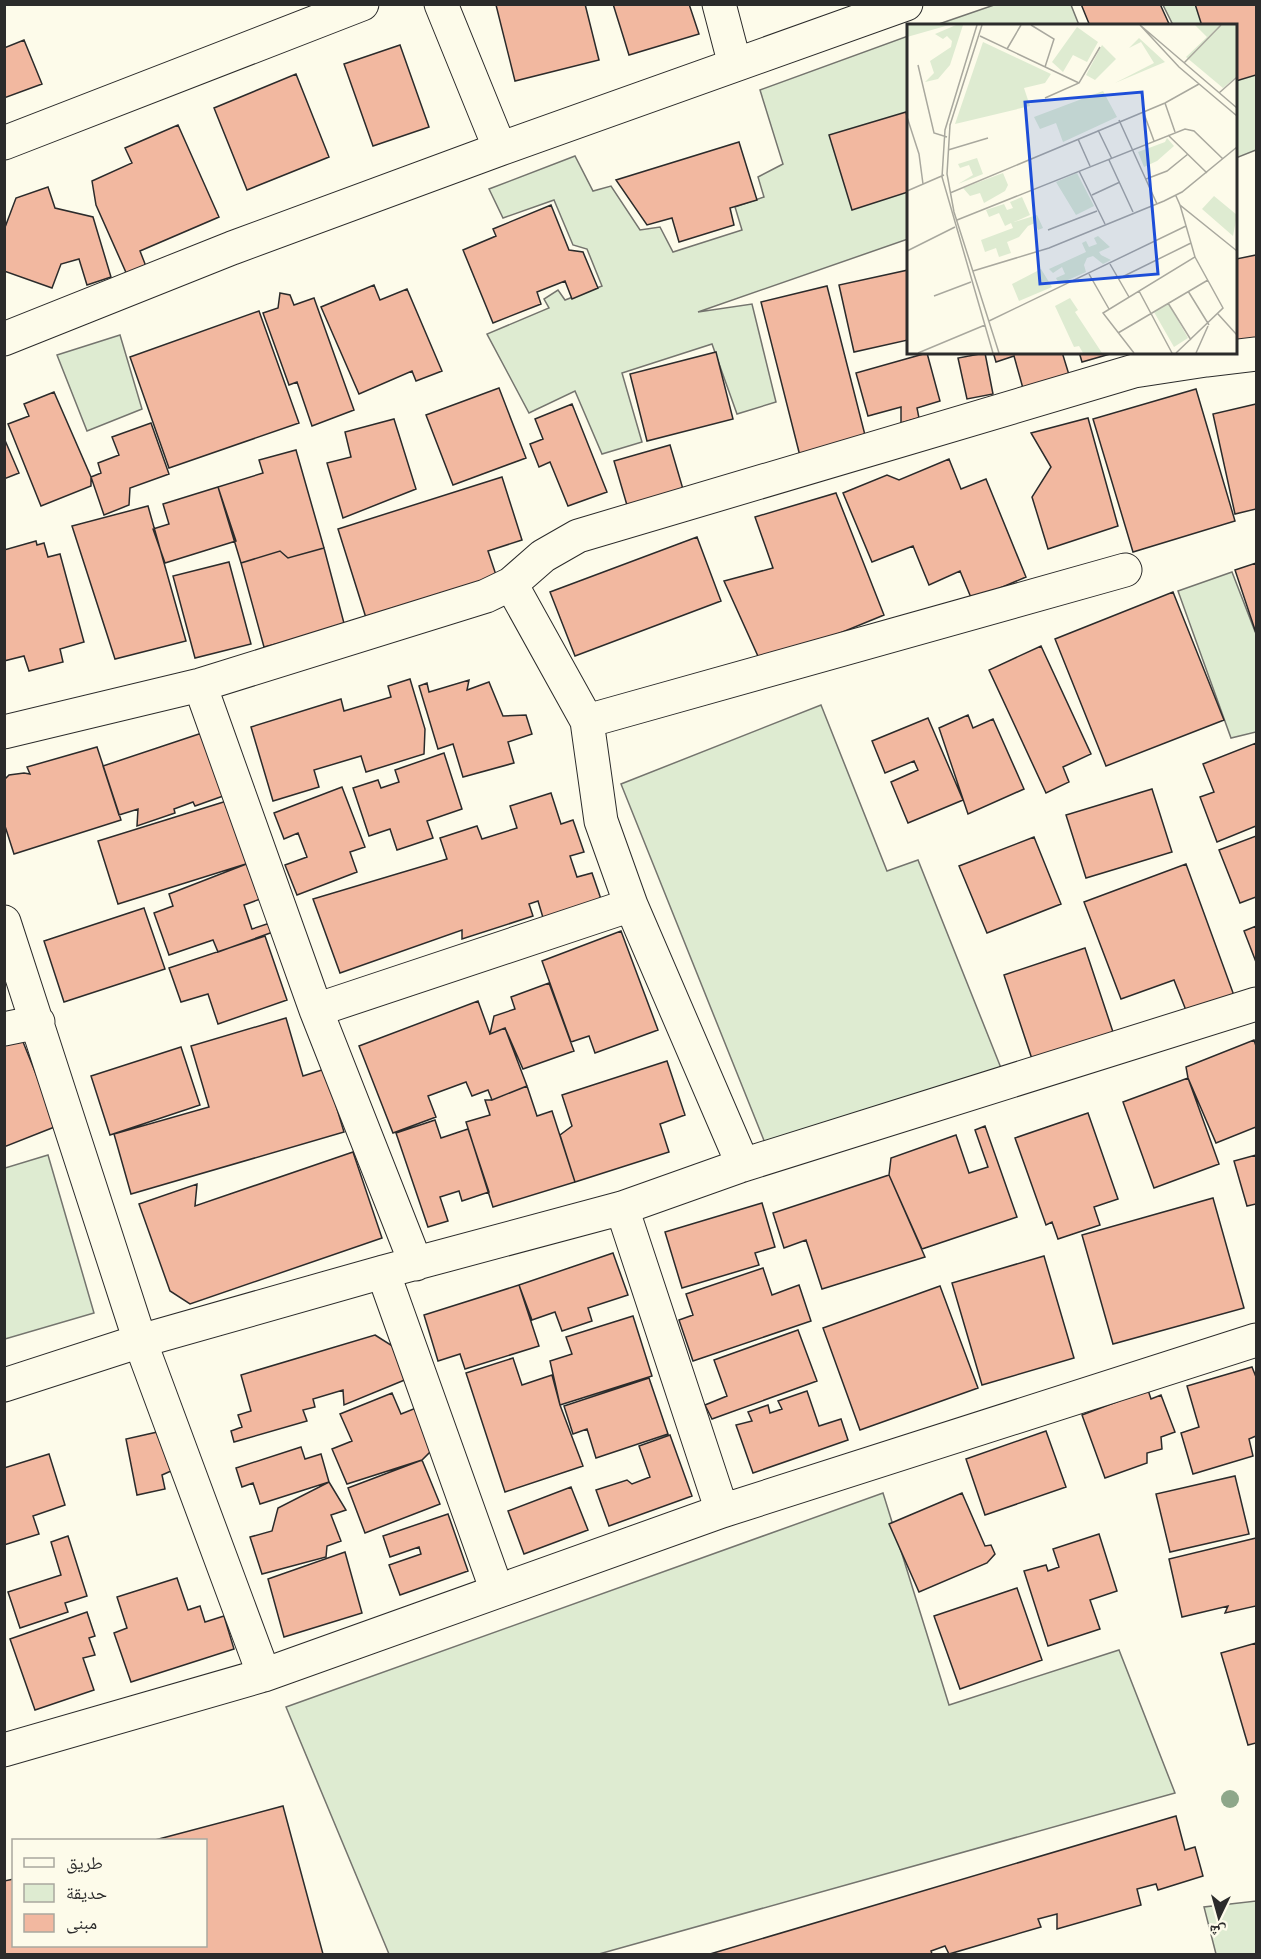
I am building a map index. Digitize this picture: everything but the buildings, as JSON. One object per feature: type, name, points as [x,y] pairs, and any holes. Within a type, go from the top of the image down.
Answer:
[{"type":"street","points":[[4,143],[362,4]]},
{"type":"street","points":[[441,4],[500,149]]},
{"type":"street","points":[[719,4],[735,65]]},
{"type":"street","points":[[4,339],[232,248],[500,149],[906,4]]},
{"type":"street","points":[[4,732],[200,685],[486,596],[510,584],[543,556],[578,537],[1134,371],[1257,354]]},
{"type":"street","points":[[586,721],[1125,570]]},
{"type":"street","points":[[510,584],[586,721],[601,822],[631,905],[743,1165]]},
{"type":"street","points":[[200,685],[316,1010],[416,1264]]},
{"type":"street","points":[[316,1010],[631,905]]},
{"type":"street","points":[[4,922],[140,1341],[264,1675]]},
{"type":"street","points":[[4,1385],[140,1341],[383,1272],[622,1208],[743,1165],[1257,1004]]},
{"type":"street","points":[[4,1029],[38,1022]]},
{"type":"street","points":[[622,1208],[722,1511]]},
{"type":"street","points":[[383,1272],[497,1591]]},
{"type":"street","points":[[4,1750],[264,1675],[722,1511],[1257,1340]]},
{"type":"green space","points":[[994,5],[1071,5],[1079,24],[939,24]]},
{"type":"green space","points":[[1163,5],[1256,5],[1256,150],[1237,158],[1237,24],[1172,24]]},
{"type":"green space","points":[[907,36],[907,239],[698,312],[752,304],[776,402],[737,414],[712,344],[622,373],[642,442],[602,454],[575,391],[529,413],[487,334],[549,308],[544,299],[558,290],[565,300],[602,286],[587,249],[573,245],[554,200],[503,218],[489,189],[575,156],[593,191],[611,186],[640,230],[660,227],[673,252],[742,230],[735,207],[764,197],[758,177],[783,164],[760,90]]},
{"type":"green space","points":[[120,335],[142,409],[87,431],[57,355]]},
{"type":"green space","points":[[1232,572],[1256,634],[1256,732],[1231,738],[1178,591]]},
{"type":"green space","points":[[821,705],[887,871],[918,860],[1003,1073],[767,1148],[621,784]]},
{"type":"green space","points":[[48,1155],[94,1313],[5,1339],[5,1168]]},
{"type":"green space","points":[[883,1493],[949,1705],[1119,1650],[1175,1793],[599,1954],[389,1954],[286,1707]]},
{"type":"green space","points":[[1256,1901],[1256,1954],[1216,1954],[1204,1907]]}]
